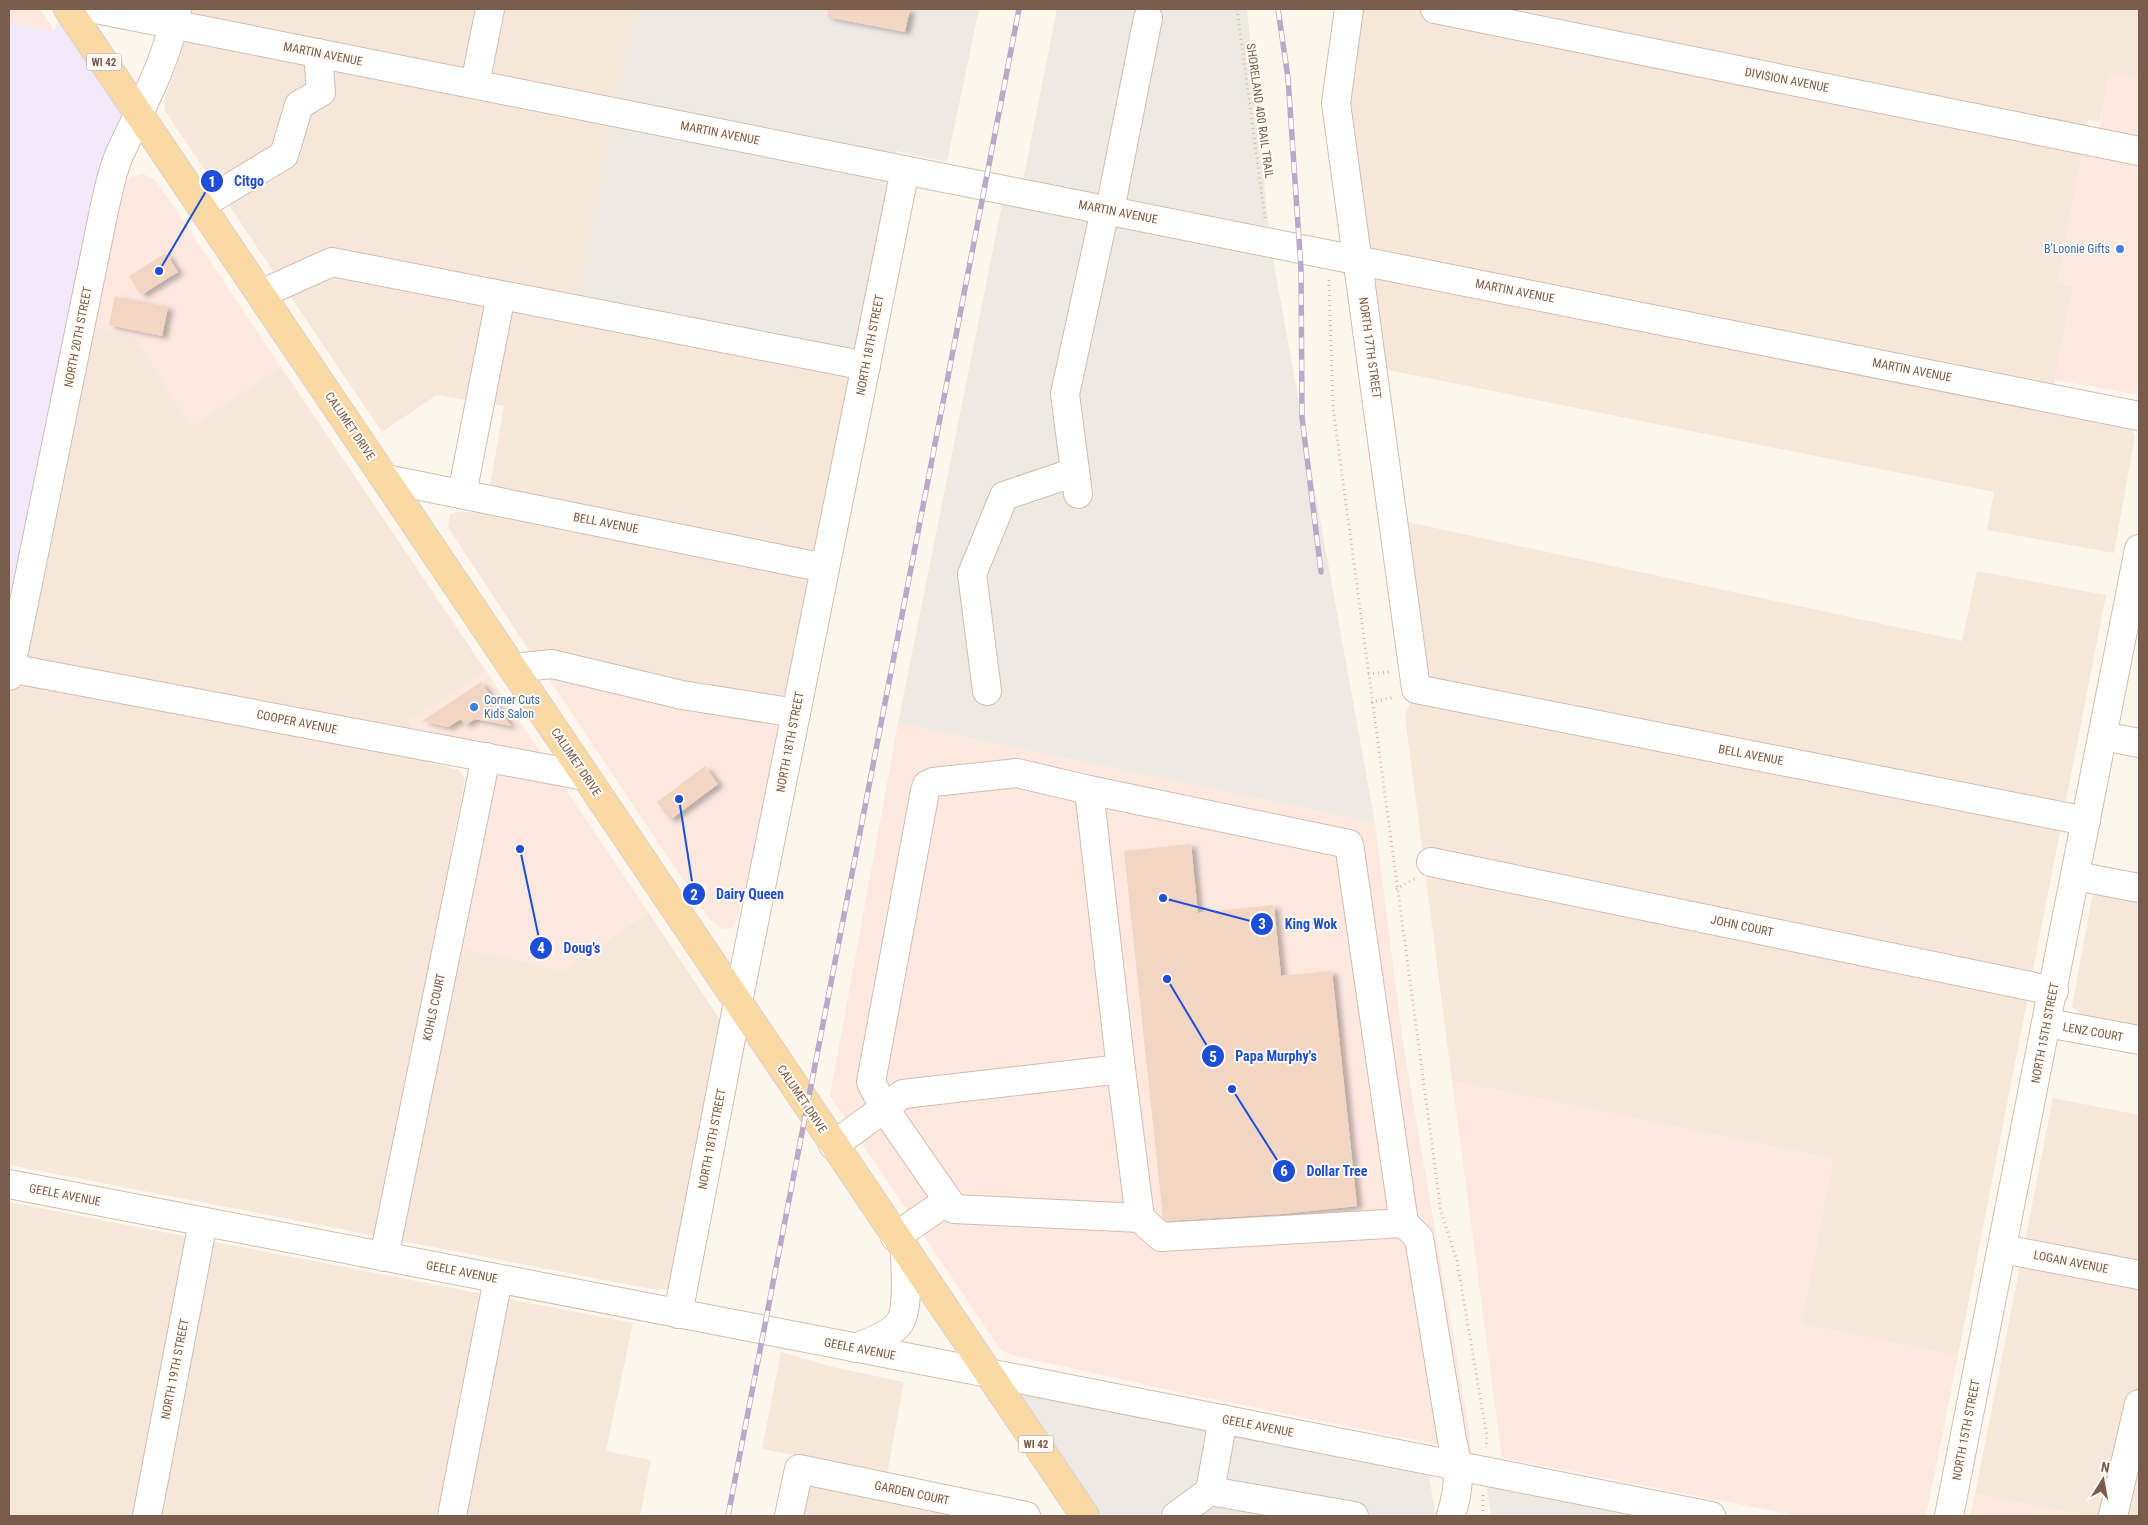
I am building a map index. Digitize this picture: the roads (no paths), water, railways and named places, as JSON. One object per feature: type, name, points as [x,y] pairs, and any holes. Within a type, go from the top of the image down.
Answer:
[{"type":"main road","name":"CALUMET DRIVE","points":[[68,9],[900,1245],[1085,1516]]},
{"type":"street","name":"MARTIN AVENUE","points":[[96,9],[176,17],[318,53],[2139,416]]},
{"type":"street","points":[[475,84],[490,9]]},
{"type":"street","name":"NORTH 17TH STREET","points":[[1349,9],[1336,102],[1416,689]]},
{"type":"street","name":"DIVISION AVENUE","points":[[1436,9],[2139,151]]},
{"type":"street","name":"NORTH 20TH STREET","points":[[9,670],[104,210],[120,152],[140,115],[162,64],[176,17]]},
{"type":"street","points":[[987,691],[972,574],[1004,496],[1076,483],[1065,394],[1148,18]]},
{"type":"street","points":[[201,205],[284,155],[299,105],[321,92],[318,53]]},
{"type":"street","name":"NORTH 18TH STREET","points":[[678,1314],[738,1002],[905,170]]},
{"type":"street","points":[[261,294],[332,262],[866,366]]},
{"type":"street","points":[[462,494],[501,295]]},
{"type":"street","name":"BELL AVENUE","points":[[386,479],[825,568]]},
{"type":"street","name":"NORTH 15TH STREET","points":[[1949,1516],[2138,560]]},
{"type":"street","points":[[513,668],[552,664],[682,695],[796,713]]},
{"type":"street","name":"COOPER AVENUE","points":[[9,670],[585,776]]},
{"type":"street","name":"BELL AVENUE","points":[[1416,689],[2086,821]]},
{"type":"street","points":[[2103,736],[2139,743]]},
{"type":"street","name":"KOHLS COURT","points":[[384,1257],[486,758]]},
{"type":"street","points":[[1404,1223],[1161,1237],[1140,1218],[957,1210],[946,1201],[884,1108],[871,1082],[927,785],[933,782],[1017,773],[1089,790],[1349,844],[1404,1223],[1419,1238],[1452,1440],[1471,1468],[1457,1494],[1451,1516]]},
{"type":"street","points":[[1089,790],[1140,1218]]},
{"type":"street","name":"JOHN COURT","points":[[1431,862],[2054,991]]},
{"type":"street","points":[[2076,876],[2139,888]]},
{"type":"street","name":"LENZ COURT","points":[[2047,1023],[2139,1040]]},
{"type":"street","points":[[833,1145],[903,1094],[1121,1069]]},
{"type":"street","name":"GEELE AVENUE","points":[[9,1184],[988,1373],[1711,1516]]},
{"type":"street","points":[[855,1348],[891,1331],[902,1320],[905,1305],[900,1245],[946,1201]]},
{"type":"street","name":"NORTH 19TH STREET","points":[[147,1516],[203,1222]]},
{"type":"street","name":"LOGAN AVENUE","points":[[2003,1249],[2139,1275]]},
{"type":"street","points":[[452,1516],[498,1279]]},
{"type":"street","points":[[2113,1516],[2139,1404]]},
{"type":"street","points":[[1176,1516],[1210,1491],[1223,1419]]},
{"type":"street","name":"GARDEN COURT","points":[[789,1516],[799,1469],[1026,1516]]},
{"type":"street","points":[[1210,1491],[1354,1516]]},
{"type":"railway","points":[[728,1516],[1019,9]]},
{"type":"railway","points":[[1278,9],[1288,78],[1301,269],[1302,417],[1321,572]]},
{"type":"place","name":"B'Loonie Gifts","points":[[2120,249]]},
{"type":"place","name":"Citgo","points":[[159,271]]},
{"type":"place","name":"Corner Cuts Kids Salon","points":[[474,707]]},
{"type":"place","name":"Dairy Queen","points":[[679,799]]},
{"type":"place","name":"Doug's","points":[[520,849]]},
{"type":"place","name":"King Wok","points":[[1163,898]]},
{"type":"place","name":"Papa Murphy's","points":[[1167,979]]},
{"type":"place","name":"Dollar Tree","points":[[1232,1089]]}]
